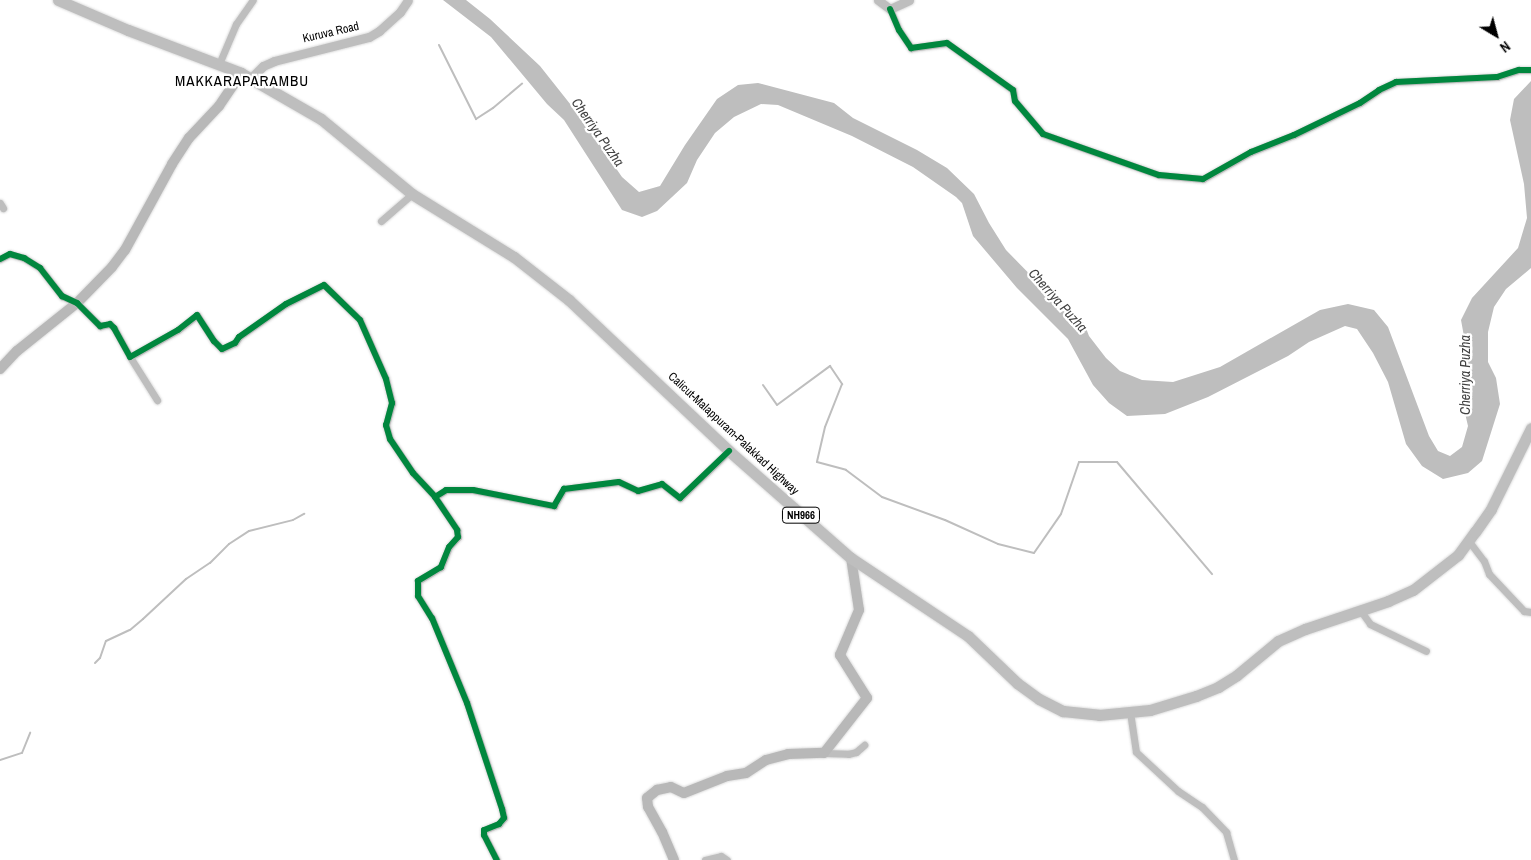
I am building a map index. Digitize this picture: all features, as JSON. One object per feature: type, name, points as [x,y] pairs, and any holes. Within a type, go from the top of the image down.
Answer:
[{"type":"highway","name":"Calicut-Malappuram-Palakkad Highway","points":[[58,0],[128,30],[246,75],[321,119],[412,194],[514,258],[569,300],[729,451],[851,558],[968,636],[1017,683],[1039,699],[1063,711],[1076,714],[1099,715],[1150,710],[1218,687],[1237,675],[1278,642],[1305,629],[1388,601],[1427,581],[1458,555],[1491,509],[1531,428]]},
{"type":"main road","points":[[0,369],[17,352],[77,303],[101,280],[125,250],[172,164],[189,138],[246,75]]},
{"type":"main road","points":[[674,860],[662,832],[648,807],[647,798],[657,790],[671,787],[684,793],[727,776],[746,773],[766,760],[788,754],[824,753],[867,698],[840,655],[859,610],[851,558]]},
{"type":"street","points":[[219,64],[236,24],[252,0]]},
{"type":"street","name":"Kuruva Road","points":[[246,75],[274,61],[369,37],[379,31],[400,12],[408,0]]},
{"type":"street","points":[[878,0],[890,9],[899,30],[911,48],[947,43],[1012,90],[1015,101],[1043,134],[1117,161],[1168,176],[1203,179],[1251,152],[1294,135],[1360,104],[1379,90],[1396,82],[1496,77],[1519,70],[1531,70]]},
{"type":"street","points":[[890,9],[909,0]]},
{"type":"street","points":[[381,221],[412,194]]},
{"type":"street","points":[[0,259],[10,254],[24,258],[40,268],[62,296],[77,303],[100,326],[110,324],[157,400]]},
{"type":"street","points":[[130,357],[178,330],[197,315],[214,341],[222,349],[235,343],[239,337],[286,304],[324,285],[360,320],[386,379],[392,403],[386,425],[390,439],[413,473],[435,497],[457,530],[458,538],[449,547],[440,567],[418,582],[418,596],[432,618],[467,702],[502,808],[504,818],[499,824],[484,830],[484,835],[498,860]]},
{"type":"street","points":[[435,497],[446,490],[473,490],[554,506],[564,489],[619,482],[638,491],[662,484],[680,498],[729,451]]},
{"type":"street","points":[[1468,540],[1484,561],[1489,574],[1524,611],[1531,612]]},
{"type":"street","points":[[1360,610],[1370,624],[1426,651]]},
{"type":"street","points":[[1130,712],[1136,752],[1178,791],[1202,807],[1226,832],[1234,860]]},
{"type":"street","points":[[824,753],[848,754],[856,752],[864,745]]},
{"type":"street","points":[[705,860],[721,856],[727,860]]},
{"type":"shaded area","points":[[443,0],[466,0],[490,19],[540,66],[582,119],[622,177],[639,192],[660,186],[685,145],[717,99],[738,85],[758,83],[834,103],[853,118],[917,150],[947,168],[974,194],[1006,250],[1059,304],[1084,323],[1089,336],[1106,358],[1120,371],[1142,380],[1173,382],[1220,367],[1320,310],[1348,304],[1374,310],[1388,327],[1429,436],[1438,451],[1450,456],[1462,447],[1468,426],[1464,409],[1467,376],[1465,342],[1461,320],[1472,298],[1518,248],[1527,218],[1524,184],[1510,120],[1514,99],[1531,81],[1531,268],[1506,289],[1494,307],[1488,332],[1488,362],[1496,378],[1500,404],[1482,461],[1468,473],[1443,479],[1422,466],[1406,444],[1388,382],[1373,353],[1357,329],[1345,326],[1309,342],[1288,356],[1208,397],[1165,414],[1127,416],[1109,403],[1093,385],[1068,339],[1017,288],[973,236],[962,203],[956,197],[913,167],[852,136],[778,105],[761,104],[734,117],[715,133],[697,160],[687,183],[657,211],[642,217],[622,210],[564,120],[547,104],[491,37]]},
{"type":"waterway","points":[[439,45],[476,119],[493,108],[522,84]]},
{"type":"waterway","points":[[763,385],[777,405],[830,366],[842,384],[825,427],[817,462],[846,470],[882,497],[945,520],[998,544],[1034,553],[1061,514],[1079,462],[1117,462],[1212,574]]},
{"type":"waterway","points":[[95,663],[100,658],[106,641],[130,630],[186,579],[210,563],[229,544],[249,531],[293,520],[304,514]]},
{"type":"waterway","points":[[0,760],[22,753],[30,733]]},
{"type":"cycle path","points":[[890,9],[899,30],[911,48],[947,43],[1013,90],[1015,101],[1043,134],[1159,175],[1203,179],[1251,152],[1294,135],[1360,103],[1379,90],[1396,82],[1497,77],[1519,70],[1531,70]]},
{"type":"cycle path","points":[[0,259],[10,254],[24,258],[40,268],[62,296],[77,303],[100,326],[110,324],[130,357],[178,330],[197,315],[214,341],[222,349],[235,343],[239,337],[286,304],[324,285],[360,320],[386,379],[392,403],[386,425],[390,439],[413,473],[435,497],[446,490],[473,490],[554,506],[564,489],[619,482],[638,491],[662,484],[680,498],[729,451]]},
{"type":"cycle path","points":[[435,497],[457,530],[458,537],[449,547],[441,567],[418,581],[418,596],[432,618],[467,703],[502,809],[504,818],[499,824],[484,830],[484,835],[497,860]]},
{"type":"district","name":"MAKKARAPARAMBU","points":[[242,81]]},
{"type":"water label","name":"Cherriya Puzha","points":[[598,132]]},
{"type":"water label","name":"Cherriya Puzha","points":[[1058,300]]},
{"type":"water label","name":"Cherriya Puzha","points":[[1465,375]]}]
